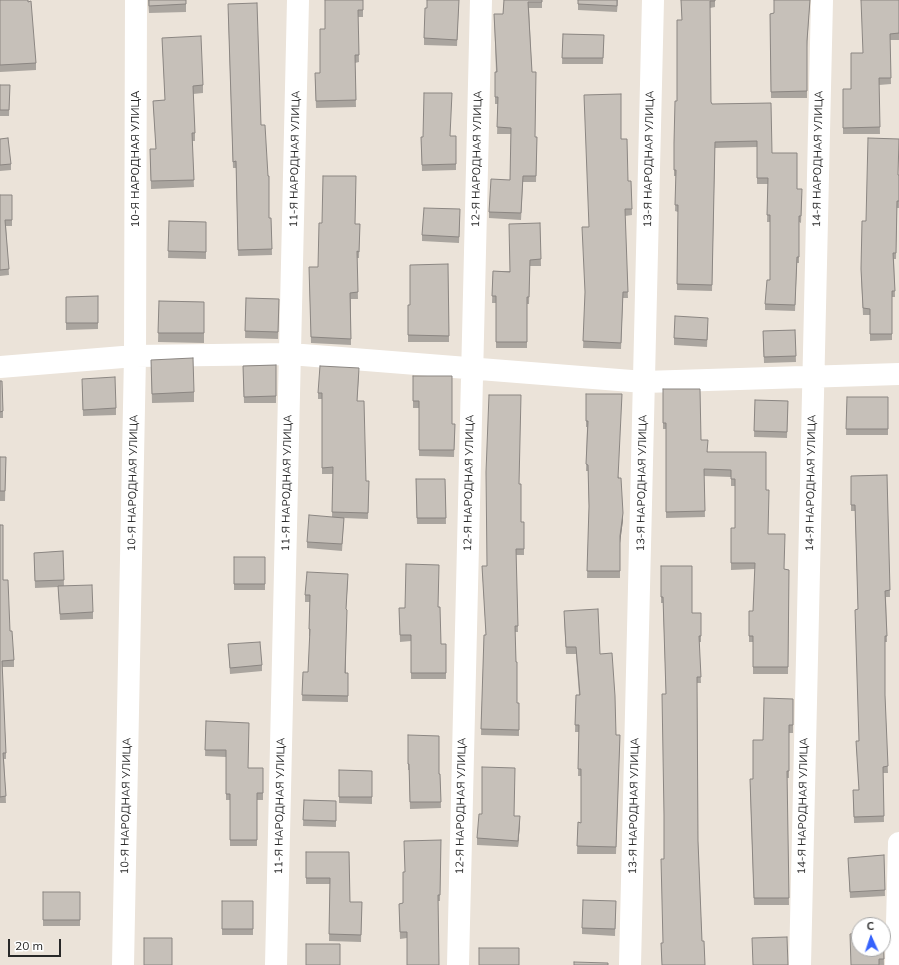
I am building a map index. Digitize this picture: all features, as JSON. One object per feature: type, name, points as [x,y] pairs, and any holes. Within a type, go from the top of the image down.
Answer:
[{"type":"street","name":"10-Я НАРОДНАЯ УЛИЦА","points":[[123,965],[135,356],[136,0]]},
{"type":"street","name":"11-Я НАРОДНАЯ УЛИЦА","points":[[276,965],[298,0]]},
{"type":"street","name":"12-Я НАРОДНАЯ УЛИЦА","points":[[458,965],[481,0]]},
{"type":"street","name":"13-Я НАРОДНАЯ УЛИЦА","points":[[630,965],[653,0]]},
{"type":"street","name":"14-Я НАРОДНАЯ УЛИЦА","points":[[800,965],[822,0]]},
{"type":"street","points":[[0,368],[135,356],[290,354],[644,382],[899,374]]},
{"type":"street","points":[[896,965],[899,843]]},
{"type":"building","points":[[0,0],[31,1],[36,63],[0,65]]},
{"type":"building","points":[[149,0],[186,0],[186,4],[149,6]]},
{"type":"building","points":[[325,0],[363,0],[363,10],[358,10],[359,55],[355,55],[356,100],[316,101],[315,73],[320,73],[320,29],[325,29]]},
{"type":"building","points":[[427,0],[459,0],[457,40],[424,38],[425,8],[427,8]]},
{"type":"building","points":[[504,0],[542,0],[542,2],[528,2],[532,72],[536,72],[536,176],[523,176],[521,213],[489,212],[491,179],[510,180],[511,128],[497,127],[498,97],[495,97],[495,72],[497,72],[494,14],[503,14]]},
{"type":"building","points":[[578,0],[617,0],[617,6],[578,4]]},
{"type":"building","points":[[681,0],[715,0],[710,1],[712,104],[771,103],[772,153],[797,153],[797,189],[802,189],[801,216],[799,216],[799,257],[797,257],[795,305],[765,304],[767,280],[770,280],[770,215],[767,215],[768,178],[757,178],[757,141],[715,142],[712,285],[677,284],[678,205],[675,205],[676,170],[674,170],[674,143],[675,101],[677,101],[677,20],[682,20]]},
{"type":"building","points":[[774,0],[810,0],[807,41],[807,91],[771,92],[770,14],[774,13]]},
{"type":"building","points":[[861,0],[899,0],[899,33],[890,34],[891,78],[879,78],[880,127],[843,128],[843,89],[851,89],[851,53],[863,53]]},
{"type":"building","points":[[257,3],[261,125],[265,125],[269,176],[269,218],[271,218],[272,249],[238,250],[236,161],[233,162],[228,4]]},
{"type":"building","points":[[563,34],[604,35],[603,58],[562,58]]},
{"type":"building","points":[[201,36],[203,85],[193,86],[195,133],[192,133],[194,180],[151,181],[150,149],[156,149],[153,101],[165,100],[162,38]]},
{"type":"building","points":[[0,85],[10,85],[9,110],[0,110]]},
{"type":"building","points":[[424,93],[452,93],[450,136],[456,136],[456,164],[422,165],[421,137],[423,137]]},
{"type":"building","points":[[621,94],[621,139],[627,139],[628,181],[631,181],[632,209],[625,209],[628,292],[623,292],[621,343],[583,341],[585,292],[582,227],[589,227],[584,95]]},
{"type":"building","points":[[8,138],[11,164],[0,165],[0,139]]},
{"type":"building","points":[[868,138],[899,139],[899,201],[897,201],[896,253],[893,253],[895,291],[892,291],[892,334],[870,334],[870,309],[863,308],[861,269],[862,221],[866,221]]},
{"type":"building","points":[[323,176],[356,176],[355,224],[360,224],[359,252],[357,251],[358,292],[350,293],[351,339],[311,337],[309,267],[318,267],[319,223],[322,223]]},
{"type":"building","points":[[0,195],[12,195],[12,220],[5,220],[9,269],[0,270]]},
{"type":"building","points":[[424,208],[460,209],[459,237],[422,235]]},
{"type":"building","points":[[169,221],[206,222],[206,252],[168,251]]},
{"type":"building","points":[[540,223],[541,259],[530,260],[529,297],[527,297],[527,342],[496,342],[496,296],[492,296],[493,271],[510,272],[509,224]]},
{"type":"building","points":[[448,264],[449,336],[408,335],[410,265]]},
{"type":"building","points":[[98,296],[98,323],[66,323],[66,297]]},
{"type":"building","points":[[246,298],[279,299],[278,332],[245,331]]},
{"type":"building","points":[[159,301],[204,302],[204,333],[158,333]]},
{"type":"building","points":[[675,316],[708,318],[707,340],[674,338]]},
{"type":"building","points":[[795,330],[796,356],[764,357],[763,331]]},
{"type":"building","points":[[193,358],[194,392],[152,394],[151,360]]},
{"type":"building","points":[[276,365],[276,396],[244,397],[243,366]]},
{"type":"building","points":[[320,366],[359,368],[357,401],[364,401],[366,481],[369,481],[368,513],[332,512],[333,467],[322,468],[322,393],[318,393]]},
{"type":"building","points":[[413,376],[452,376],[452,424],[455,424],[454,450],[419,450],[419,401],[413,401]]},
{"type":"building","points":[[115,377],[116,408],[83,410],[82,379]]},
{"type":"building","points":[[0,381],[2,381],[3,411],[0,412]]},
{"type":"building","points":[[663,389],[700,389],[701,440],[708,440],[707,452],[766,452],[766,490],[769,490],[768,534],[785,534],[784,569],[789,570],[788,667],[753,667],[753,636],[749,636],[749,611],[753,611],[755,563],[731,563],[731,528],[735,528],[735,479],[731,479],[731,470],[704,469],[705,511],[666,512],[666,423],[663,423]]},
{"type":"building","points":[[586,394],[622,394],[618,478],[621,478],[623,513],[620,536],[620,571],[587,571],[589,506],[588,465],[586,464],[588,421],[586,421]]},
{"type":"building","points":[[489,395],[521,395],[519,484],[521,484],[521,522],[524,522],[524,549],[516,549],[518,626],[515,626],[519,730],[481,729],[484,635],[486,635],[482,566],[487,566],[486,472]]},
{"type":"building","points":[[847,397],[888,397],[888,429],[846,429]]},
{"type":"building","points":[[755,400],[788,401],[787,432],[754,431]]},
{"type":"building","points":[[0,457],[6,457],[5,491],[0,491]]},
{"type":"building","points":[[887,475],[890,590],[885,591],[887,636],[885,636],[885,695],[888,766],[883,767],[884,816],[854,817],[853,790],[859,790],[856,741],[859,741],[855,610],[858,609],[855,505],[851,505],[851,476]]},
{"type":"building","points":[[416,479],[445,479],[446,518],[417,518]]},
{"type":"building","points":[[309,515],[344,518],[342,544],[307,542]]},
{"type":"building","points":[[0,525],[3,525],[3,580],[8,580],[10,631],[12,631],[14,660],[2,661],[6,753],[3,753],[6,796],[0,797]]},
{"type":"building","points":[[63,551],[64,580],[35,581],[34,553]]},
{"type":"building","points":[[234,557],[265,557],[265,584],[234,584]]},
{"type":"building","points":[[406,564],[439,565],[438,607],[440,607],[441,644],[446,644],[446,673],[411,673],[411,635],[400,635],[399,608],[405,608]]},
{"type":"building","points":[[661,566],[692,566],[692,613],[701,613],[701,636],[699,636],[701,677],[697,677],[698,841],[702,941],[704,941],[705,965],[662,965],[661,943],[663,943],[661,859],[664,859],[664,815],[662,694],[666,694],[663,597],[661,597]]},
{"type":"building","points":[[307,572],[348,574],[345,673],[348,673],[348,696],[302,695],[303,672],[308,672],[310,629],[310,595],[305,595]]},
{"type":"building","points":[[92,585],[93,612],[60,614],[58,586]]},
{"type":"building","points":[[598,609],[600,654],[612,653],[616,735],[620,735],[616,847],[577,846],[578,822],[581,823],[581,769],[578,769],[579,725],[575,725],[576,695],[580,695],[576,647],[566,647],[564,611]]},
{"type":"building","points":[[260,642],[262,665],[230,668],[228,644]]},
{"type":"building","points":[[764,698],[793,699],[793,725],[789,725],[789,771],[787,771],[789,898],[754,898],[750,779],[753,779],[753,740],[763,740]]},
{"type":"building","points":[[206,721],[249,723],[248,768],[263,768],[263,793],[257,793],[257,840],[230,840],[230,794],[226,794],[226,750],[205,750]]},
{"type":"building","points":[[408,735],[439,736],[441,802],[410,802]]},
{"type":"building","points":[[482,767],[515,768],[514,816],[520,816],[518,841],[477,838],[479,814],[482,814]]},
{"type":"building","points":[[339,770],[372,771],[372,797],[339,797]]},
{"type":"building","points":[[304,800],[336,801],[336,821],[303,820]]},
{"type":"building","points":[[441,840],[440,895],[438,895],[439,965],[407,965],[407,932],[400,932],[399,904],[403,903],[403,872],[405,872],[404,841]]},
{"type":"building","points":[[306,852],[349,852],[350,902],[362,902],[361,935],[329,934],[330,878],[306,878]]},
{"type":"building","points":[[884,855],[885,890],[850,892],[848,858]]},
{"type":"building","points":[[43,892],[80,892],[80,920],[43,920]]},
{"type":"building","points":[[583,900],[616,901],[615,929],[582,928]]},
{"type":"building","points":[[222,901],[253,901],[253,929],[222,929]]},
{"type":"building","points":[[850,934],[851,957],[884,957],[884,959],[879,959],[879,965],[851,965]]},
{"type":"building","points":[[787,937],[788,965],[753,965],[752,938]]},
{"type":"building","points":[[144,938],[172,938],[172,965],[144,965]]},
{"type":"building","points":[[306,944],[340,944],[340,965],[306,965]]},
{"type":"building","points":[[479,948],[519,948],[519,965],[479,965]]},
{"type":"building","points":[[574,962],[608,963],[608,965],[574,965]]}]
